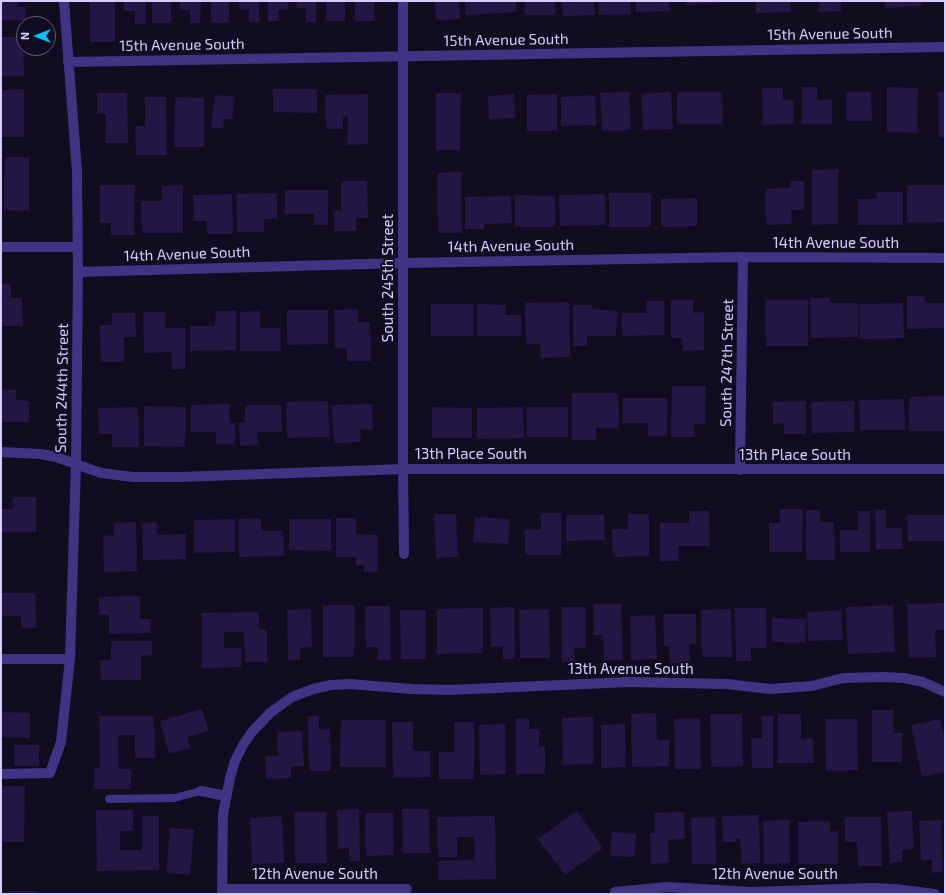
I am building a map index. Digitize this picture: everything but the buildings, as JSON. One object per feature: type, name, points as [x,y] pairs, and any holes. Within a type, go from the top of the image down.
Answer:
[{"type":"street","name":"South 244th Street","points":[[1,774],[50,774],[62,742],[70,659],[76,463],[78,247],[77,172],[64,1]]},
{"type":"street","name":"South 245th Street","points":[[402,1],[402,469],[404,554]]},
{"type":"street","name":"15th Avenue South","points":[[68,62],[945,48]]},
{"type":"street","points":[[1,247],[78,247]]},
{"type":"street","name":"14th Avenue South","points":[[78,272],[402,263],[743,257],[945,258]]},
{"type":"street","name":"South 247th Street","points":[[740,470],[743,257]]},
{"type":"street","name":"13th Place South","points":[[1,452],[41,454],[76,463],[101,473],[133,477],[180,477],[402,469],[945,469]]},
{"type":"street","points":[[1,659],[70,659]]},
{"type":"street","name":"13th Avenue South","points":[[222,892],[222,827],[226,796],[236,761],[252,732],[261,721],[284,702],[297,694],[313,688],[350,684],[411,689],[449,690],[628,682],[727,684],[770,689],[812,686],[843,678],[883,677],[904,678],[923,682],[945,692]]},
{"type":"street","points":[[201,791],[226,796]]},
{"type":"street","name":"12th Avenue South","points":[[615,892],[667,887],[752,892],[870,888],[895,889],[935,894]]},
{"type":"street","name":"12th Avenue South","points":[[222,892],[407,889]]},
{"type":"lane","points":[[109,799],[174,798],[201,791]]}]
